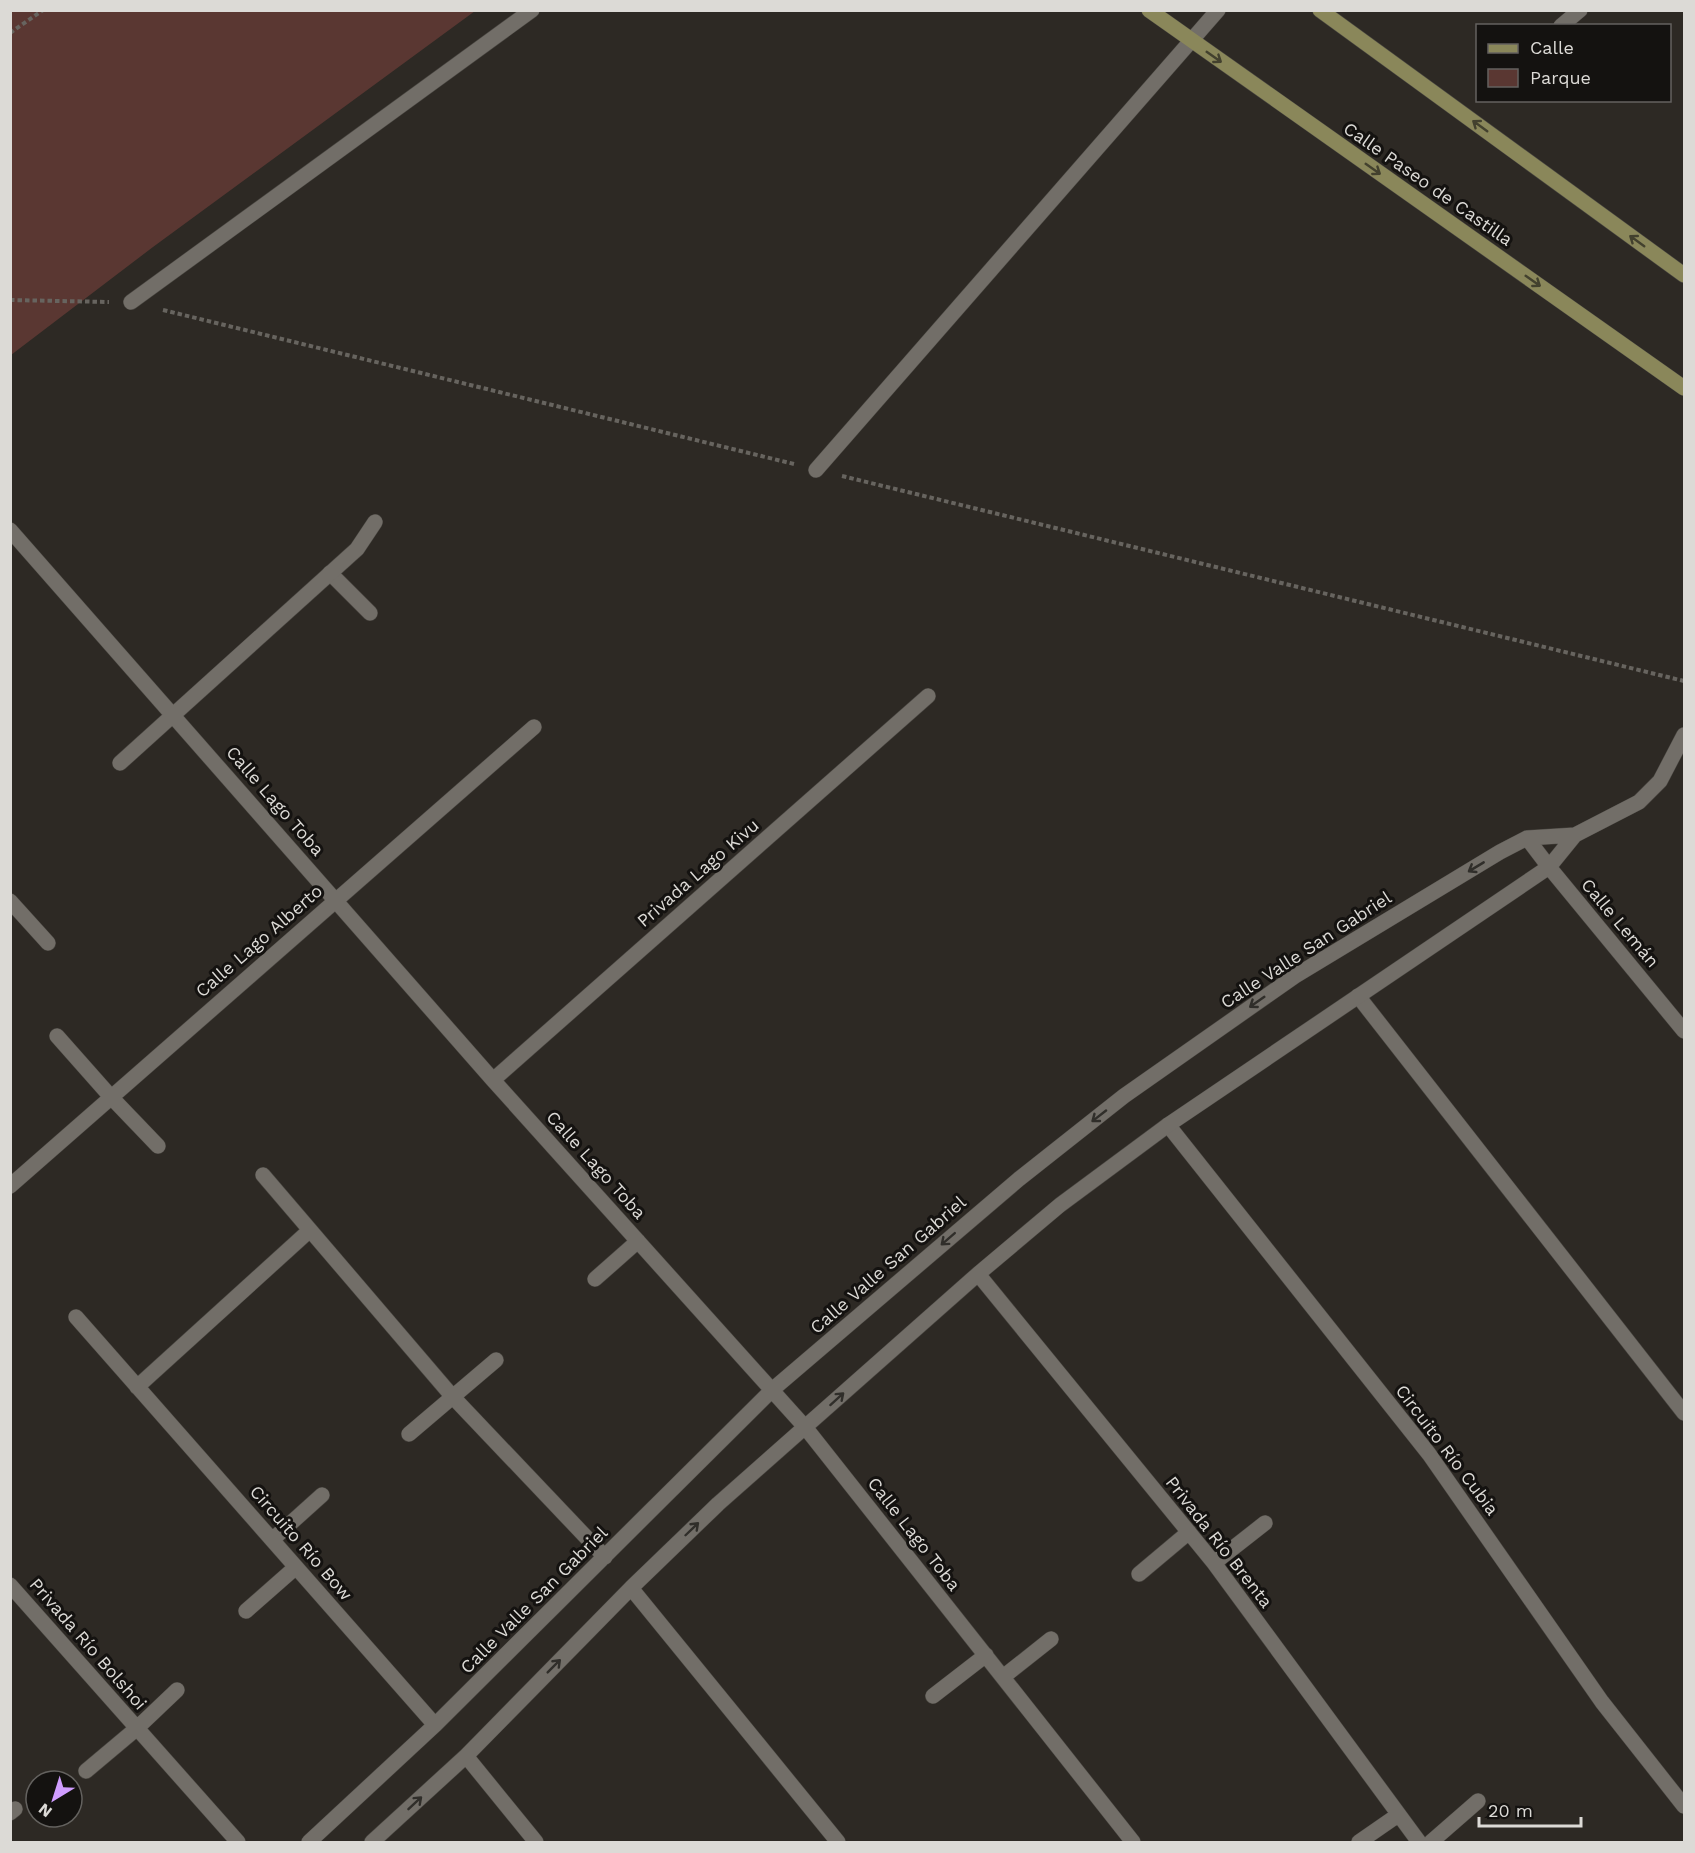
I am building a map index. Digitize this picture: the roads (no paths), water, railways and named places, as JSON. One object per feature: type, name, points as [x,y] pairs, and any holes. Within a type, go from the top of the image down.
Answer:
[{"type":"street","points":[[131,302],[532,10]]},
{"type":"street","name":"Calle Paseo de Castilla","points":[[1149,10],[1684,388]]},
{"type":"street","points":[[816,470],[1218,10]]},
{"type":"street","points":[[1320,10],[1684,275]]},
{"type":"street","points":[[1563,24],[1580,10]]},
{"type":"street","points":[[120,763],[357,549],[375,522]]},
{"type":"street","name":"Calle Lago Toba","points":[[10,530],[493,1080],[805,1428],[1133,1842]]},
{"type":"street","points":[[330,573],[370,613]]},
{"type":"street","name":"Privada Lago Kivu","points":[[493,1080],[928,696]]},
{"type":"street","name":"Calle Lago Alberto","points":[[10,1186],[534,727]]},
{"type":"street","name":"Calle Valle San Gabriel","points":[[372,1842],[466,1755],[718,1504],[978,1274],[1060,1205],[1168,1125],[1548,867],[1575,835],[1639,802],[1660,781],[1684,735]]},
{"type":"street","name":"Calle Valle San Gabriel","points":[[309,1842],[435,1725],[772,1390],[1018,1179],[1124,1096],[1295,975],[1527,838],[1575,835]]},
{"type":"street","name":"Calle Lemán","points":[[1527,838],[1548,867],[1684,1031]]},
{"type":"street","points":[[10,901],[48,944]]},
{"type":"street","points":[[1358,996],[1684,1413]]},
{"type":"street","points":[[57,1036],[158,1146]]},
{"type":"street","name":"Circuito Río Cubia","points":[[1168,1125],[1429,1454],[1602,1702],[1684,1806]]},
{"type":"street","points":[[263,1175],[452,1396],[605,1557]]},
{"type":"street","points":[[137,1387],[310,1230]]},
{"type":"street","points":[[595,1279],[638,1241]]},
{"type":"street","name":"Privada Río Brenta","points":[[978,1274],[1214,1563],[1419,1842]]},
{"type":"street","name":"Circuito Río Bow","points":[[76,1317],[435,1725]]},
{"type":"street","points":[[410,1434],[496,1360]]},
{"type":"street","points":[[272,1540],[322,1495]]},
{"type":"street","points":[[1214,1563],[1265,1522]]},
{"type":"street","points":[[1139,1574],[1189,1532]]},
{"type":"street","points":[[246,1611],[296,1567]]},
{"type":"street","name":"Privada Río Bolshoi","points":[[10,1585],[238,1842]]},
{"type":"street","points":[[632,1588],[838,1842]]},
{"type":"street","points":[[1003,1677],[1052,1639]]},
{"type":"street","points":[[933,1696],[986,1655]]},
{"type":"street","name":"Privada Río Bolshoi","points":[[86,1771],[136,1729],[177,1690]]},
{"type":"street","points":[[466,1755],[536,1842]]},
{"type":"street","points":[[1431,1842],[1478,1801]]},
{"type":"street","points":[[1359,1842],[1398,1815]]}]
